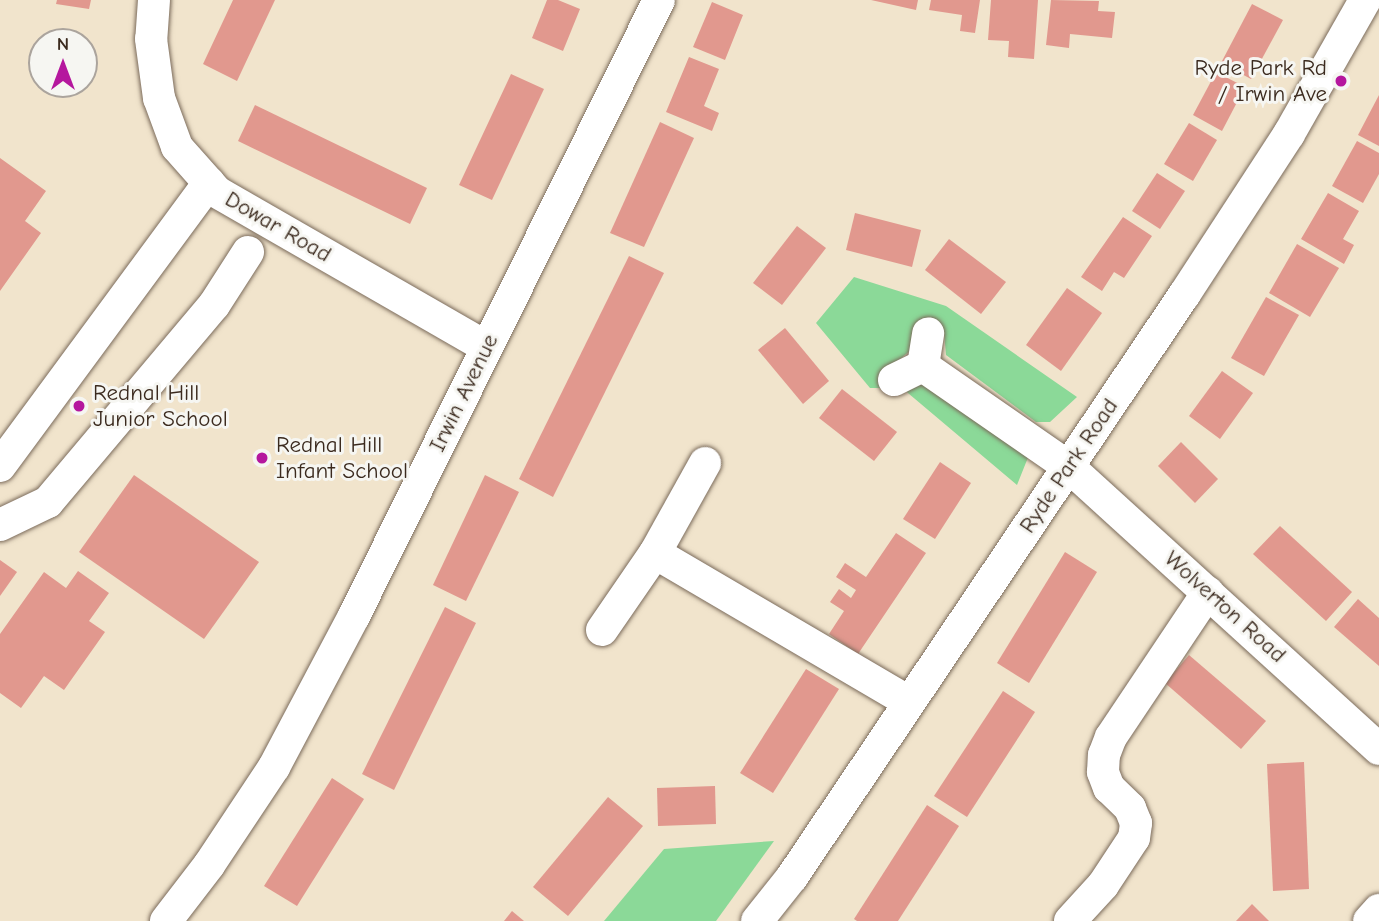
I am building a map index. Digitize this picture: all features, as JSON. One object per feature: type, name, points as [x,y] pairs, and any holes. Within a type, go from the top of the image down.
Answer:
[{"type":"street","name":"Dowar Road","points":[[154,0],[150,8],[150,39],[159,98],[177,147],[216,192],[487,347]]},
{"type":"street","name":"Irwin Avenue","points":[[166,921],[209,865],[274,767],[354,616],[659,0]]},
{"type":"street","name":"Ryde Park Road","points":[[757,921],[792,877],[1069,467],[1289,134],[1365,0]]},
{"type":"street","points":[[0,466],[209,183]]},
{"type":"street","points":[[7,512],[48,502],[214,305],[248,252]]},
{"type":"street","points":[[894,380],[923,366],[928,333]]},
{"type":"street","name":"Wolverton Road","points":[[923,366],[1069,467],[1379,749]]},
{"type":"street","points":[[602,630],[655,553],[705,463]]},
{"type":"street","points":[[655,553],[909,702]]},
{"type":"street","points":[[1070,921],[1103,885],[1134,838],[1136,823],[1130,808],[1109,788],[1103,772],[1107,746],[1208,592]]},
{"type":"street","points":[[1369,921],[1379,910]]},
{"type":"green space","points":[[854,277],[946,306],[1077,397],[1050,422],[1036,422],[946,355],[944,332],[920,328],[912,349],[893,365],[926,378],[1031,450],[1017,485],[902,388],[870,388],[816,323]]},
{"type":"green space","points":[[774,841],[716,921],[604,921],[664,849]]},
{"type":"building","points":[[57,0],[91,0],[89,9],[56,4]]},
{"type":"building","points":[[233,0],[275,0],[237,81],[203,64]]},
{"type":"building","points":[[547,0],[558,0],[580,9],[563,51],[532,38]]},
{"type":"building","points":[[871,0],[918,0],[916,10]]},
{"type":"building","points":[[931,0],[980,0],[975,33],[960,31],[962,15],[929,10]]},
{"type":"building","points":[[991,0],[1038,0],[1034,59],[1008,57],[1009,41],[988,40]]},
{"type":"building","points":[[1051,0],[1099,1],[1098,11],[1115,12],[1112,38],[1070,34],[1069,48],[1046,45]]},
{"type":"building","points":[[712,2],[743,15],[725,60],[693,47]]},
{"type":"building","points":[[1252,4],[1283,20],[1251,79],[1221,63]]},
{"type":"building","points":[[689,57],[719,69],[704,106],[719,113],[712,131],[666,112]]},
{"type":"building","points":[[1216,72],[1245,87],[1222,131],[1193,115]]},
{"type":"building","points":[[511,74],[544,89],[492,200],[459,185]]},
{"type":"building","points":[[1379,95],[1379,146],[1358,135]]},
{"type":"building","points":[[255,105],[427,188],[410,224],[238,141]]},
{"type":"building","points":[[660,122],[694,138],[644,247],[610,233]]},
{"type":"building","points":[[1189,123],[1217,140],[1193,181],[1164,164]]},
{"type":"building","points":[[1357,141],[1379,153],[1379,174],[1363,203],[1332,186]]},
{"type":"building","points":[[0,158],[46,191],[25,221],[41,233],[0,291]]},
{"type":"building","points":[[1157,173],[1185,191],[1160,229],[1132,211]]},
{"type":"building","points":[[1328,193],[1359,211],[1343,239],[1354,245],[1344,264],[1301,239]]},
{"type":"building","points":[[855,213],[921,230],[912,267],[846,250]]},
{"type":"building","points":[[1123,217],[1152,236],[1124,278],[1114,272],[1102,291],[1081,277]]},
{"type":"building","points":[[797,226],[826,248],[782,305],[753,283]]},
{"type":"building","points":[[949,239],[1006,282],[981,314],[925,270]]},
{"type":"building","points":[[1297,244],[1339,268],[1310,317],[1269,293]]},
{"type":"building","points":[[629,256],[664,273],[553,497],[519,479]]},
{"type":"building","points":[[1067,288],[1102,313],[1061,371],[1026,345]]},
{"type":"building","points":[[1266,297],[1299,315],[1264,376],[1231,358]]},
{"type":"building","points":[[785,328],[829,381],[803,404],[758,350]]},
{"type":"building","points":[[1222,371],[1253,393],[1220,439],[1189,416]]},
{"type":"building","points":[[842,389],[897,432],[874,461],[819,418]]},
{"type":"building","points":[[1181,442],[1218,479],[1195,503],[1158,466]]},
{"type":"building","points":[[940,462],[971,483],[935,539],[903,519]]},
{"type":"building","points":[[134,475],[259,562],[204,639],[79,552]]},
{"type":"building","points":[[485,475],[519,492],[466,601],[433,585]]},
{"type":"building","points":[[1280,526],[1352,592],[1326,621],[1253,554]]},
{"type":"building","points":[[896,533],[926,553],[858,654],[829,634],[844,611],[830,602],[839,589],[851,598],[856,590],[836,577],[845,563],[866,577]]},
{"type":"building","points":[[1065,552],[1097,572],[1029,683],[997,663]]},
{"type":"building","points":[[0,560],[17,572],[0,596]]},
{"type":"building","points":[[78,571],[109,593],[89,621],[105,632],[64,690],[44,676],[21,708],[0,693],[0,634],[44,572],[66,588]]},
{"type":"building","points":[[1358,599],[1379,618],[1379,666],[1334,627]]},
{"type":"building","points":[[445,607],[476,623],[394,790],[362,774]]},
{"type":"building","points":[[1189,655],[1266,721],[1241,749],[1165,683]]},
{"type":"building","points":[[806,669],[839,689],[773,793],[740,773]]},
{"type":"building","points":[[1003,691],[1035,712],[967,817],[934,796]]},
{"type":"building","points":[[1304,762],[1309,889],[1273,891],[1267,764]]},
{"type":"building","points":[[332,778],[364,799],[297,906],[264,886]]},
{"type":"building","points":[[715,786],[716,824],[658,826],[657,788]]},
{"type":"building","points":[[608,797],[643,826],[568,916],[533,887]]},
{"type":"building","points":[[927,805],[959,826],[898,921],[857,921],[854,919]]},
{"type":"building","points":[[1252,904],[1269,921],[1236,921]]},
{"type":"building","points":[[512,911],[524,921],[504,921]]},
{"type":"place","name":"Ryde Park Rd / Irwin Ave","points":[[1341,81]]},
{"type":"place","name":"Rednal Hill Junior School","points":[[79,406]]},
{"type":"place","name":"Rednal Hill Infant School","points":[[262,458]]}]
